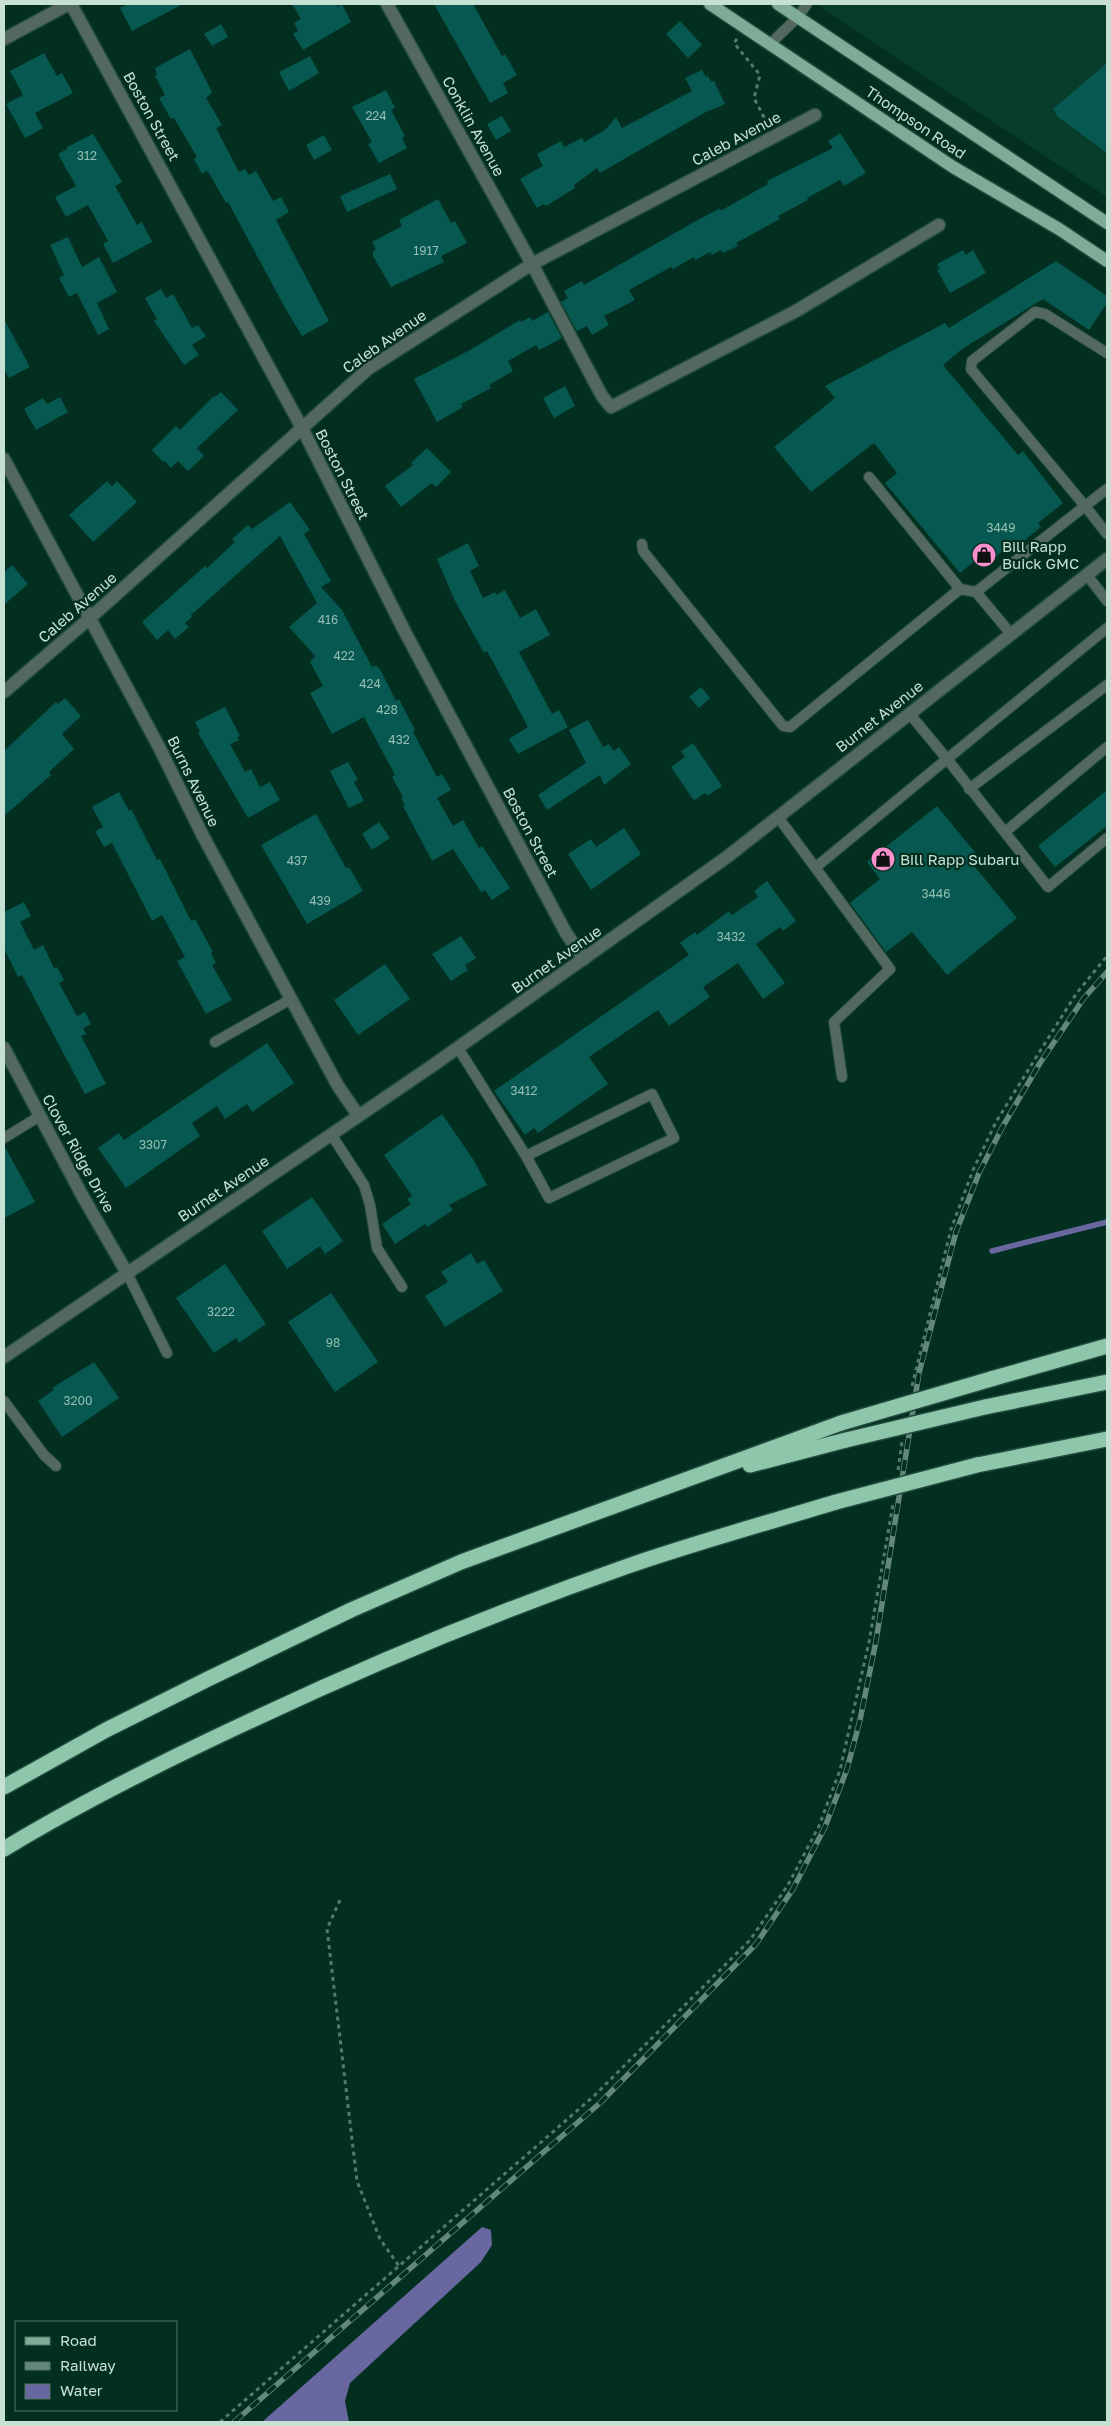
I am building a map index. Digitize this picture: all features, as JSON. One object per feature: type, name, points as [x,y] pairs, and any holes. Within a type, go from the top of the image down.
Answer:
[{"type":"highway","points":[[4,1787],[106,1730],[351,1610],[461,1562],[663,1486],[841,1423],[1107,1346]]},
{"type":"highway","points":[[663,1486],[985,1407],[1107,1382]]},
{"type":"highway","points":[[4,1849],[42,1826],[180,1753],[332,1682],[479,1620],[630,1565],[836,1502],[977,1465],[1107,1439]]},
{"type":"main road","name":"Thompson Road","points":[[710,4],[953,167],[1059,229],[1107,261]]},
{"type":"main road","name":"Thompson Road","points":[[778,4],[1107,223]]},
{"type":"street","points":[[4,39],[70,4]]},
{"type":"street","name":"Boston Street","points":[[70,4],[302,428],[414,649],[566,933],[584,960]]},
{"type":"street","name":"Conklin Avenue","points":[[387,4],[532,264],[602,396],[611,407],[796,311],[939,225]]},
{"type":"street","name":"Caleb Avenue","points":[[4,692],[90,618],[368,369],[532,264],[815,115]]},
{"type":"street","name":"Burns Avenue","points":[[4,459],[291,999],[338,1086],[358,1115]]},
{"type":"street","name":"Burnet Avenue","points":[[4,1357],[458,1048],[727,858],[1107,559]]},
{"type":"street","name":"Clover Ridge Drive","points":[[4,1048],[127,1273]]},
{"type":"lane","points":[[770,44],[798,18],[807,4]]},
{"type":"lane","points":[[1107,353],[1045,314],[1035,312],[972,361],[971,370],[1107,534]]},
{"type":"lane","points":[[869,477],[960,588],[976,592],[1011,634]]},
{"type":"lane","points":[[976,592],[1107,489]]},
{"type":"lane","points":[[642,544],[643,551],[783,726],[790,727],[960,588]]},
{"type":"lane","points":[[1087,575],[1107,601]]},
{"type":"lane","points":[[816,867],[1107,628]]},
{"type":"lane","points":[[969,789],[1107,686]]},
{"type":"lane","points":[[909,713],[1048,887],[1107,838]]},
{"type":"lane","points":[[1005,832],[1107,748]]},
{"type":"lane","points":[[778,817],[890,969],[834,1022],[842,1077]]},
{"type":"lane","points":[[215,1042],[291,999]]},
{"type":"lane","points":[[458,1048],[526,1156],[549,1198],[674,1138],[652,1094],[526,1156]]},
{"type":"lane","points":[[4,1138],[40,1116]]},
{"type":"lane","points":[[331,1134],[364,1185],[370,1205],[377,1248],[402,1287]]},
{"type":"lane","points":[[127,1273],[167,1353]]},
{"type":"lane","points":[[4,1401],[44,1454],[56,1466]]},
{"type":"path","points":[[744,27],[734,44],[760,75],[754,98],[774,136]]},
{"type":"path","points":[[911,1392],[951,1229],[973,1170],[996,1122],[1035,1059],[1076,994],[1107,956]]},
{"type":"path","points":[[898,1473],[903,1437]]},
{"type":"path","points":[[220,2422],[594,2096],[750,1940],[788,1885],[819,1826],[840,1770],[869,1642],[894,1500]]},
{"type":"path","points":[[340,1900],[327,1929],[357,2181],[380,2239],[399,2266]]},
{"type":"shaded area","points":[[817,4],[1107,4],[1107,197],[850,27]]},
{"type":"water","points":[[482,2227],[491,2230],[492,2245],[481,2262],[350,2383],[345,2401],[349,2422],[262,2422]]},
{"type":"building","points":[[128,4],[183,4],[132,31],[120,8]]},
{"type":"building","points":[[292,4],[336,4],[337,7],[342,4],[351,22],[303,50],[293,34],[298,31],[294,23],[301,19]]},
{"type":"building","points":[[434,4],[473,4],[502,56],[505,54],[517,75],[503,83],[508,93],[490,103]]},
{"type":"building","points":[[680,21],[702,45],[688,58],[666,34]]},
{"type":"building","points":[[221,24],[228,37],[212,46],[204,34]]},
{"type":"building","points":[[190,49],[212,92],[206,98],[222,125],[216,128],[239,172],[245,169],[249,175],[256,171],[273,201],[281,197],[289,212],[276,220],[329,321],[302,336],[228,202],[226,203],[209,173],[207,171],[202,174],[194,159],[197,157],[174,118],[171,119],[159,98],[165,95],[155,76],[157,75],[155,68]]},
{"type":"building","points":[[44,53],[57,76],[62,73],[73,93],[35,113],[43,128],[25,138],[6,104],[23,95],[10,71]]},
{"type":"building","points":[[310,56],[319,73],[289,91],[279,72]]},
{"type":"building","points":[[1107,63],[1107,153],[1058,117],[1053,109]]},
{"type":"building","points":[[702,70],[711,82],[714,81],[725,104],[704,113],[600,173],[597,168],[574,185],[575,188],[546,206],[544,204],[537,208],[520,179],[543,166],[537,154],[561,141],[564,147],[582,138],[584,142],[605,130],[616,117],[622,128],[692,91],[685,78]]},
{"type":"building","points":[[386,90],[395,108],[391,110],[405,136],[402,138],[407,148],[379,163],[368,144],[372,142],[352,107]]},
{"type":"building","points":[[502,116],[511,131],[496,140],[487,124]]},
{"type":"building","points":[[840,133],[866,173],[844,186],[840,180],[807,198],[808,200],[778,216],[780,219],[736,243],[738,246],[723,253],[721,250],[712,255],[710,252],[695,260],[694,257],[673,269],[671,267],[629,290],[635,300],[604,316],[609,325],[592,335],[587,326],[577,331],[561,302],[568,298],[564,291],[582,281],[584,285],[694,222],[719,209],[722,210],[768,184],[767,181],[833,148],[828,141]]},
{"type":"building","points":[[93,134],[122,182],[115,186],[137,225],[142,222],[152,242],[113,263],[103,244],[108,241],[88,205],[66,217],[55,197],[76,186],[58,154],[67,149],[67,147]]},
{"type":"building","points":[[324,135],[332,150],[314,160],[306,145]]},
{"type":"building","points":[[390,174],[397,189],[347,212],[340,196]]},
{"type":"building","points":[[438,199],[451,223],[455,221],[467,243],[441,256],[444,262],[391,287],[373,256],[373,251],[376,249],[372,242],[402,226],[399,220]]},
{"type":"building","points":[[68,237],[82,267],[99,257],[117,292],[97,303],[109,329],[98,335],[77,293],[69,297],[59,278],[64,275],[50,245]]},
{"type":"building","points":[[963,250],[966,255],[973,250],[986,273],[950,293],[937,270],[940,269],[937,264]]},
{"type":"building","points":[[1056,261],[1107,296],[1107,303],[1089,330],[1043,299],[962,349],[943,365],[1018,455],[1023,451],[1063,503],[1038,523],[1041,527],[1015,548],[1012,545],[1009,546],[989,562],[982,555],[960,573],[885,483],[897,473],[874,443],[811,492],[774,447],[835,398],[825,386],[945,323],[949,328]]},
{"type":"building","points":[[161,289],[166,298],[173,294],[192,328],[198,325],[206,336],[192,345],[199,355],[184,365],[154,321],[157,319],[145,298]]},
{"type":"building","points":[[548,312],[562,338],[539,350],[536,345],[508,361],[513,371],[489,385],[491,388],[461,404],[463,407],[437,422],[414,379],[470,350],[520,320],[521,322],[530,317],[532,321]]},
{"type":"building","points":[[4,319],[30,367],[9,378],[4,369]]},
{"type":"building","points":[[565,386],[575,406],[554,418],[543,398]]},
{"type":"building","points":[[221,392],[238,410],[197,448],[204,456],[188,471],[178,461],[171,468],[152,450],[176,426],[180,430],[214,396]]},
{"type":"building","points":[[60,397],[68,412],[36,430],[24,409],[43,398],[47,404]]},
{"type":"building","points":[[427,448],[451,472],[436,487],[432,483],[401,507],[385,486],[413,465],[411,463]]},
{"type":"building","points":[[107,481],[112,486],[117,481],[137,502],[93,542],[69,515]]},
{"type":"building","points":[[290,502],[310,530],[304,534],[331,581],[321,587],[342,610],[372,667],[376,665],[396,701],[399,699],[415,730],[413,732],[437,777],[442,774],[451,790],[437,798],[453,826],[463,820],[479,848],[482,846],[510,888],[492,900],[485,890],[481,892],[453,849],[432,861],[403,806],[405,805],[401,798],[403,797],[392,777],[395,775],[364,717],[332,734],[310,693],[323,686],[310,662],[315,656],[289,627],[317,603],[280,536],[191,615],[192,617],[185,623],[189,627],[175,639],[168,630],[157,640],[142,622],[205,566],[207,568],[235,542],[232,539],[248,525],[252,529]]},
{"type":"building","points":[[468,543],[479,566],[470,571],[483,598],[495,592],[496,595],[505,590],[520,618],[536,609],[550,635],[519,652],[552,714],[559,710],[568,727],[518,754],[509,739],[528,727],[487,651],[484,653],[455,601],[437,559]]},
{"type":"building","points":[[12,565],[28,584],[4,605],[4,572]]},
{"type":"building","points":[[701,687],[710,698],[699,708],[689,697]]},
{"type":"building","points":[[65,698],[81,716],[62,734],[74,749],[49,772],[51,775],[4,816],[4,751],[56,702],[58,704]]},
{"type":"building","points":[[225,707],[240,736],[237,737],[239,740],[230,744],[245,772],[251,769],[260,787],[270,782],[280,800],[248,818],[198,733],[200,732],[195,722]]},
{"type":"building","points":[[588,720],[603,747],[609,744],[614,751],[619,747],[631,764],[604,785],[600,775],[547,810],[538,795],[586,763],[569,730]]},
{"type":"building","points":[[693,743],[722,786],[707,796],[705,793],[695,800],[671,767],[685,757],[681,751]]},
{"type":"building","points":[[348,762],[358,780],[354,782],[364,801],[349,808],[330,771]]},
{"type":"building","points":[[1107,790],[1107,826],[1055,867],[1038,846]]},
{"type":"building","points":[[119,792],[129,811],[131,809],[157,860],[160,859],[191,921],[195,919],[213,952],[211,953],[216,963],[212,965],[232,1000],[206,1014],[177,961],[185,957],[162,915],[152,921],[112,843],[104,847],[95,831],[103,827],[92,807]]},
{"type":"building","points":[[937,806],[982,861],[975,867],[1017,918],[947,975],[912,932],[886,952],[850,903],[880,879],[867,862]]},
{"type":"building","points":[[316,814],[346,868],[349,867],[363,891],[307,924],[261,845]]},
{"type":"building","points":[[379,822],[390,838],[372,850],[362,834]]},
{"type":"building","points":[[624,828],[641,854],[591,890],[568,854],[591,839],[596,847]]},
{"type":"building","points":[[767,881],[796,921],[783,931],[780,927],[756,944],[785,983],[763,999],[738,963],[703,987],[710,997],[669,1026],[658,1010],[589,1057],[608,1084],[538,1133],[534,1128],[525,1135],[494,1091],[689,955],[680,943],[695,932],[697,935],[729,911],[732,915],[758,897],[754,891]]},
{"type":"building","points":[[24,902],[31,916],[20,922],[34,950],[43,945],[54,968],[57,967],[64,980],[59,983],[77,1016],[85,1012],[91,1024],[83,1028],[86,1034],[81,1036],[106,1084],[85,1094],[22,975],[18,977],[4,948],[4,912]]},
{"type":"building","points":[[461,936],[476,958],[465,965],[468,970],[451,981],[432,954]]},
{"type":"building","points":[[385,964],[410,999],[358,1035],[334,1000]]},
{"type":"building","points":[[267,1043],[294,1083],[252,1112],[247,1104],[225,1119],[217,1106],[192,1123],[200,1136],[126,1188],[98,1148],[119,1133],[124,1140]]},
{"type":"building","points":[[442,1114],[473,1159],[487,1185],[449,1205],[453,1210],[427,1227],[425,1224],[395,1244],[382,1224],[411,1204],[407,1199],[412,1196],[384,1155]]},
{"type":"building","points":[[4,1145],[35,1202],[4,1218]]},
{"type":"building","points":[[312,1197],[343,1241],[325,1254],[320,1246],[287,1269],[262,1231]]},
{"type":"building","points":[[471,1253],[477,1264],[484,1260],[503,1291],[445,1327],[425,1296],[448,1282],[441,1272]]},
{"type":"building","points":[[225,1264],[266,1324],[239,1343],[236,1338],[214,1353],[176,1298]]},
{"type":"building","points":[[331,1293],[378,1362],[335,1392],[288,1322]]},
{"type":"building","points":[[94,1362],[119,1398],[62,1437],[38,1401],[54,1390],[52,1388]]},
{"type":"waterway","points":[[992,1251],[1107,1222]]},
{"type":"railway","points":[[234,2422],[600,2103],[756,1944],[793,1889],[825,1827],[847,1769],[860,1720],[876,1641],[919,1373],[956,1232],[979,1173],[1003,1126],[1040,1063],[1084,998],[1107,972]]},
{"type":"place","name":"Bill Rapp Buick GMC","points":[[984,555]]},
{"type":"place","name":"Bill Rapp Subaru","points":[[883,859]]}]
